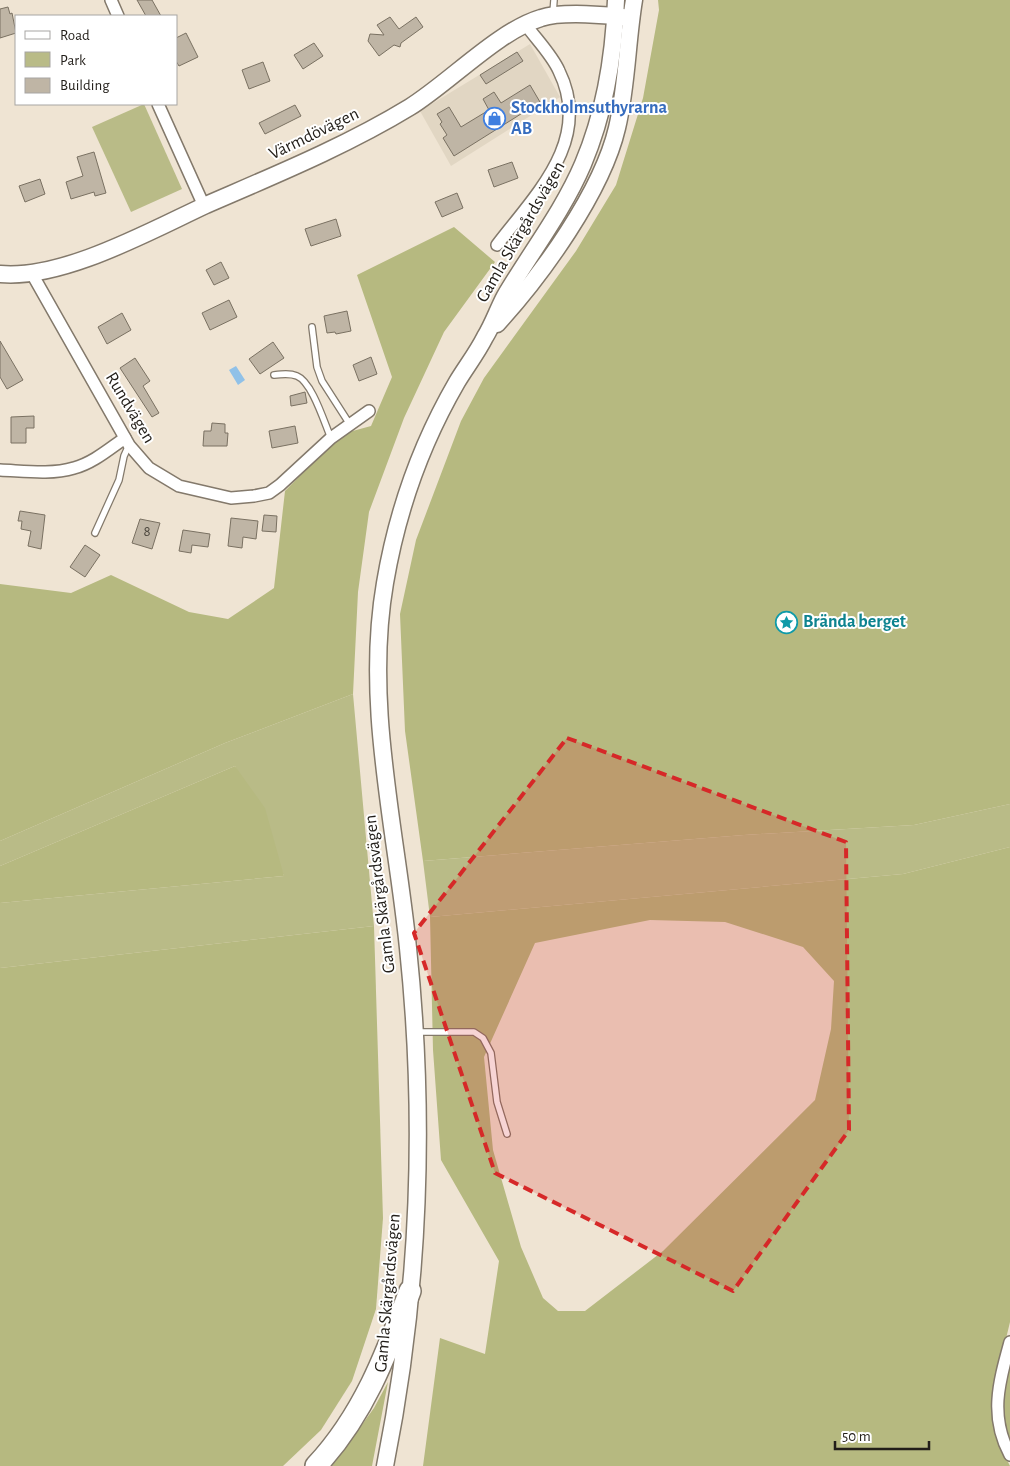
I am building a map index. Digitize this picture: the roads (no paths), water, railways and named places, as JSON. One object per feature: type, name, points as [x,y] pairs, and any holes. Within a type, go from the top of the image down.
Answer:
[{"type":"highway","points":[[316,1466],[350,1423],[368,1393],[382,1365],[410,1291]]},
{"type":"main road","name":"Gamla Skärgårdsvägen","points":[[385,1466],[402,1373],[416,1206],[418,1129],[409,952],[381,730],[379,692],[380,622],[393,540],[417,466],[433,426],[453,389],[485,337],[513,306],[555,248],[601,174],[618,126],[628,55],[621,11],[634,0]]},
{"type":"main road","name":"Värmdövägen","points":[[0,274],[31,272],[88,258],[307,160],[382,123],[411,106],[494,45],[526,25],[542,18],[554,8],[621,11]]},
{"type":"street","points":[[111,0],[118,15]]},
{"type":"street","points":[[497,245],[547,179],[564,148],[570,130],[567,92],[559,70],[526,25]]},
{"type":"street","points":[[158,105],[204,206]]},
{"type":"street","name":"Rundvägen","points":[[31,272],[127,442],[149,468],[169,482],[194,491],[231,498],[269,492],[280,485],[349,423],[369,411]]},
{"type":"street","points":[[0,470],[56,472],[76,468],[127,442]]},
{"type":"street","points":[[1010,1342],[996,1401],[1000,1428],[1010,1455]]},
{"type":"lane","points":[[312,327],[317,367],[322,381],[349,423]]},
{"type":"lane","points":[[274,375],[288,374],[298,376],[307,383],[331,438]]},
{"type":"lane","points":[[95,533],[119,480],[127,442]]},
{"type":"lane","points":[[414,1032],[474,1032],[483,1038],[491,1053],[497,1102],[507,1134]]},
{"type":"water","points":[[236,366],[245,380],[238,385],[229,370]]},
{"type":"place","name":"Stockholmsuthyrarna AB","points":[[495,118]]},
{"type":"place","name":"Brända berget","points":[[787,622]]}]
